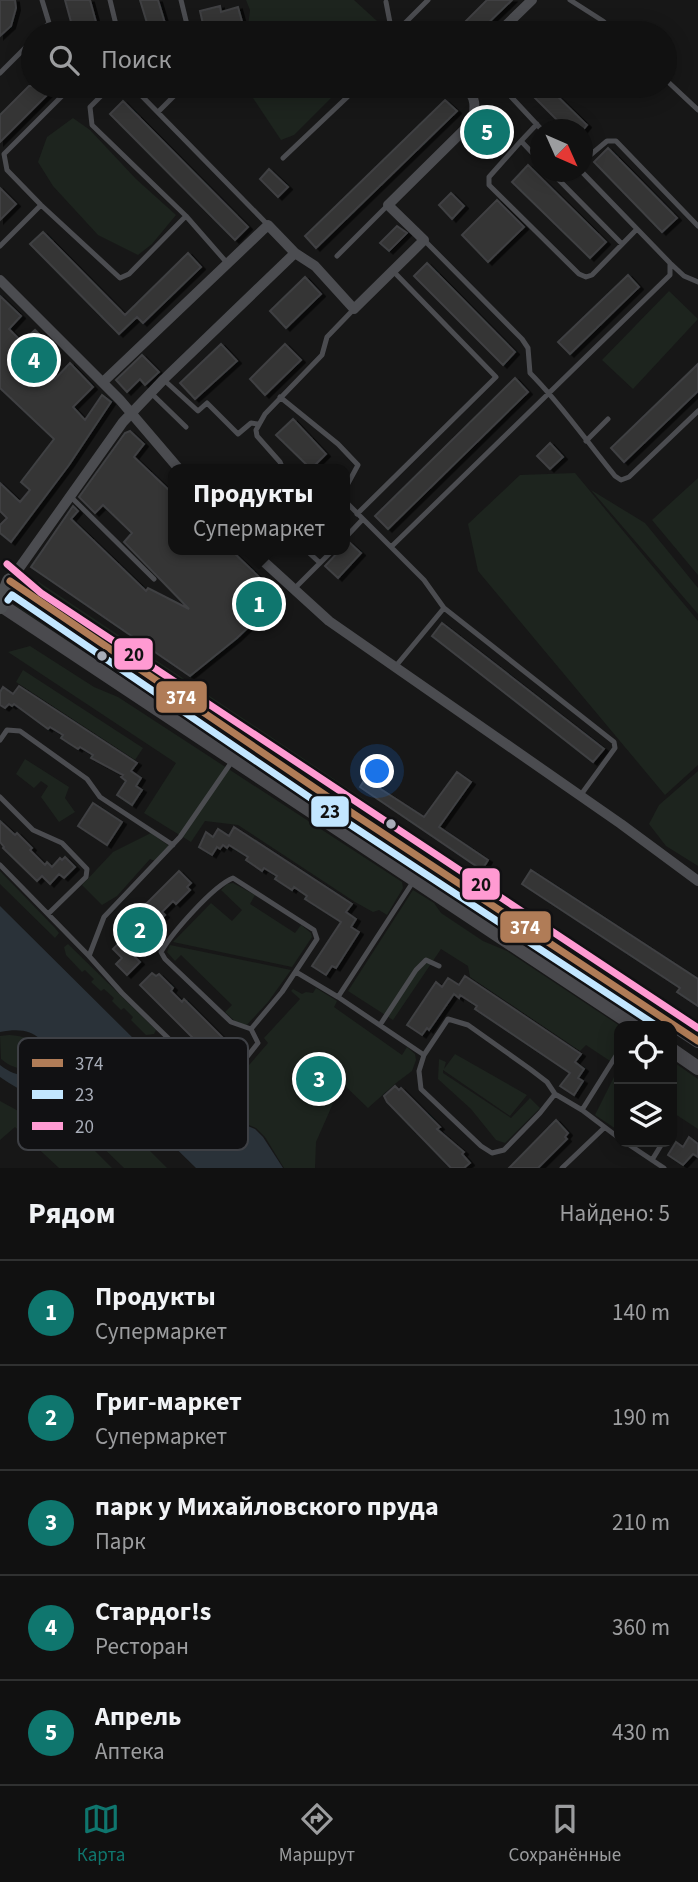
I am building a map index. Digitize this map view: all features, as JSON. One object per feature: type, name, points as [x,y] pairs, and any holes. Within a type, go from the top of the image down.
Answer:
[{"type":"main road","points":[[627,1021],[0,605],[3,583],[698,1041]]},
{"type":"main road","points":[[325,821],[327,806],[337,803]]},
{"type":"main road","points":[[677,1044],[680,1030]]},
{"type":"main road","points":[[677,1053],[698,1068]]},
{"type":"street","points":[[510,21],[532,0]]},
{"type":"street","points":[[103,382],[268,225],[295,253],[315,266],[354,309],[424,240],[388,205],[472,122],[476,110],[474,98]]},
{"type":"street","points":[[3,583],[130,414],[295,253]]},
{"type":"street","points":[[0,280],[103,382],[175,464]]},
{"type":"street","points":[[256,555],[329,621],[698,881]]},
{"type":"lane","points":[[43,0],[48,21]]},
{"type":"lane","points":[[110,0],[115,21]]},
{"type":"lane","points":[[181,0],[186,21]]},
{"type":"lane","points":[[406,21],[428,0]]},
{"type":"lane","points":[[570,0],[603,21]]},
{"type":"lane","points":[[377,1],[387,1],[391,21]]},
{"type":"lane","points":[[0,73],[21,53]]},
{"type":"lane","points":[[677,90],[698,110]]},
{"type":"lane","points":[[60,98],[4,154],[7,170],[41,205],[120,278],[129,274],[186,216]]},
{"type":"lane","points":[[99,98],[90,107],[92,125],[186,216],[228,264]]},
{"type":"lane","points":[[144,98],[268,225]]},
{"type":"lane","points":[[158,112],[172,98]]},
{"type":"lane","points":[[283,158],[346,98]]},
{"type":"lane","points":[[512,98],[532,119]]},
{"type":"lane","points":[[476,110],[491,111],[501,121]]},
{"type":"lane","points":[[530,134],[489,177],[489,185],[579,274],[586,277],[592,275],[637,229]]},
{"type":"lane","points":[[521,141],[530,150]]},
{"type":"lane","points":[[593,153],[607,141],[616,141],[698,226]]},
{"type":"lane","points":[[561,182],[622,244]]},
{"type":"lane","points":[[592,182],[670,263],[684,276],[698,282]]},
{"type":"lane","points":[[0,246],[41,205]]},
{"type":"lane","points":[[337,256],[388,205]]},
{"type":"lane","points":[[424,240],[522,340],[528,348],[530,373],[551,394],[586,441],[621,480],[629,477],[698,411]]},
{"type":"lane","points":[[391,547],[551,394],[670,275],[670,263]]},
{"type":"lane","points":[[357,514],[496,377],[392,271]]},
{"type":"lane","points":[[281,464],[257,436],[258,424],[280,397],[322,355],[327,337],[354,309]]},
{"type":"lane","points":[[164,379],[198,411],[207,403],[238,434],[251,423],[258,424]]},
{"type":"lane","points":[[151,393],[186,427]]},
{"type":"lane","points":[[280,397],[338,444],[358,466],[350,480]]},
{"type":"lane","points":[[586,441],[608,419]]},
{"type":"lane","points":[[70,496],[154,579]]},
{"type":"lane","points":[[350,506],[424,580],[444,608],[614,742],[615,748],[580,796]]},
{"type":"lane","points":[[350,533],[362,520]]},
{"type":"lane","points":[[311,555],[320,564]]},
{"type":"lane","points":[[292,590],[328,555]]},
{"type":"lane","points":[[395,667],[444,608]]},
{"type":"lane","points":[[1,736],[7,730],[20,732],[87,779],[100,797],[173,845]]},
{"type":"lane","points":[[89,956],[104,917],[173,845],[234,760]]},
{"type":"lane","points":[[0,797],[33,830],[62,843],[87,869],[86,877],[48,914]]},
{"type":"lane","points":[[0,865],[168,1038]]},
{"type":"lane","points":[[248,1056],[258,1043],[251,1029],[231,1022],[165,960],[161,953],[167,943],[225,881],[233,878],[314,930],[317,939],[296,972],[251,1029]]},
{"type":"lane","points":[[338,997],[414,880]]},
{"type":"lane","points":[[380,1025],[416,970],[426,960],[439,966]]},
{"type":"lane","points":[[296,972],[424,1055]]},
{"type":"lane","points":[[555,1094],[504,1150],[492,1153],[481,1146],[421,1089],[419,1071],[424,1055],[449,1019],[468,1025],[547,1082],[555,1094],[582,1110],[614,1135]]},
{"type":"lane","points":[[582,1110],[614,1059]]},
{"type":"lane","points":[[562,1168],[604,1128]]},
{"type":"lane","points":[[632,1147],[664,1168]]},
{"type":"lane","points":[[652,1160],[660,1147]]},
{"type":"shaded area","points":[[246,0],[354,0],[377,21],[249,21],[250,10]]},
{"type":"shaded area","points":[[253,98],[331,98],[294,135],[281,140]]},
{"type":"shaded area","points":[[73,118],[90,130],[136,179],[176,215],[152,244],[138,255],[98,235],[53,186],[38,162],[47,137]]},
{"type":"shaded area","points":[[669,291],[698,319],[633,389],[602,360]]},
{"type":"shaded area","points":[[575,473],[698,621],[698,765],[665,795],[478,571],[468,524],[520,475]]},
{"type":"shaded area","points":[[698,478],[698,575],[652,520]]},
{"type":"shaded area","points":[[591,490],[645,523],[698,588],[698,614]]},
{"type":"shaded area","points":[[39,582],[376,807],[372,811],[349,801],[33,586],[33,583]]},
{"type":"shaded area","points":[[19,600],[325,803],[321,808],[16,606]]},
{"type":"shaded area","points":[[30,646],[94,687],[118,697],[402,882],[403,888],[387,915],[379,910],[373,912],[355,902],[238,825],[205,821],[191,842],[144,813],[176,763],[8,652]]},
{"type":"shaded area","points":[[23,670],[143,748],[135,760],[16,682]]},
{"type":"shaded area","points":[[25,759],[69,787],[65,798],[75,812],[59,822],[41,797],[48,786],[41,781],[34,788],[16,774]]},
{"type":"shaded area","points":[[698,771],[698,866],[666,846],[649,824],[659,805]]},
{"type":"shaded area","points":[[334,810],[655,1021],[643,1021],[331,815]]},
{"type":"shaded area","points":[[151,833],[169,846],[155,861],[150,859],[117,896],[102,905],[82,885],[113,852]]},
{"type":"shaded area","points":[[0,871],[55,928],[59,933],[55,938],[0,884]]},
{"type":"shaded area","points":[[233,883],[255,895],[250,904],[295,933],[301,925],[311,933],[312,937],[292,967],[173,942],[211,903],[232,921],[242,910],[221,890],[227,884]]},
{"type":"shaded area","points":[[413,890],[434,903],[441,913],[483,941],[507,951],[614,1022],[614,1064],[586,1045],[580,1051],[470,977],[468,966],[441,949],[393,1020],[348,991]]},
{"type":"shaded area","points":[[0,906],[133,1038],[38,1038],[29,1032],[0,1032]]},
{"type":"shaded area","points":[[68,944],[156,1030],[154,1034],[146,1035],[131,1020],[133,1017],[124,1008],[121,1010],[112,1001],[114,998],[91,982],[94,979],[85,970],[82,972],[66,955],[64,947]]},
{"type":"shaded area","points":[[170,945],[291,970],[268,1002],[245,1027],[225,1012],[232,1005],[181,955],[175,961],[167,952]]},
{"type":"shaded area","points":[[316,988],[337,1001],[334,1007],[402,1055],[407,1047],[415,1054],[416,1060],[412,1071],[368,1108],[342,1083],[316,1142],[315,1168],[284,1168],[265,1137],[248,1125],[248,1066],[268,1043],[264,1038],[300,999],[291,991],[293,989],[302,994],[313,993]]},
{"type":"shaded area","points":[[0,1036],[26,1038],[18,1038],[18,1068],[1,1059]]},
{"type":"shaded area","points":[[455,1054],[527,1095],[510,1116],[443,1070],[443,1073],[511,1118],[530,1098],[540,1108],[505,1143],[496,1140],[471,1109],[438,1079],[439,1059],[446,1062],[444,1069]]},
{"type":"shaded area","points":[[677,1064],[698,1079],[698,1129],[677,1115]]},
{"type":"shaded area","points":[[0,1065],[18,1075],[18,1089],[0,1077]]},
{"type":"shaded area","points":[[614,1077],[614,1128],[595,1115]]},
{"type":"shaded area","points":[[0,1101],[18,1111],[18,1130],[15,1127],[0,1140]]},
{"type":"shaded area","points":[[248,1126],[263,1137],[283,1168],[196,1168],[178,1150],[248,1150]]},
{"type":"shaded area","points":[[40,1150],[94,1150],[112,1168],[59,1168]]},
{"type":"shaded area","points":[[105,1150],[149,1150],[167,1168],[124,1168]]},
{"type":"building","points":[[0,0],[15,0],[16,8],[11,26],[0,36]]},
{"type":"building","points":[[65,0],[90,0],[96,21],[71,21]]},
{"type":"building","points":[[140,0],[158,0],[164,21],[146,21]]},
{"type":"building","points":[[487,0],[512,0],[490,21],[466,21]]},
{"type":"building","points":[[220,6],[221,12],[238,7],[242,21],[202,21],[200,11]]},
{"type":"building","points":[[21,94],[21,98],[44,98],[0,142],[0,115]]},
{"type":"building","points":[[535,98],[559,98],[581,119],[556,119]]},
{"type":"building","points":[[445,100],[457,111],[316,248],[305,236]]},
{"type":"building","points":[[123,101],[248,227],[235,240],[110,114]]},
{"type":"building","points":[[608,148],[677,218],[662,232],[594,162]]},
{"type":"building","points":[[528,165],[530,182],[545,182],[606,242],[590,258],[512,182]]},
{"type":"building","points":[[269,169],[288,187],[278,197],[260,179]]},
{"type":"building","points":[[0,188],[16,204],[0,220]]},
{"type":"building","points":[[451,193],[464,206],[452,219],[439,205]]},
{"type":"building","points":[[497,200],[524,227],[488,262],[462,235]]},
{"type":"building","points":[[397,226],[407,233],[389,251],[380,243]]},
{"type":"building","points":[[43,232],[125,315],[188,253],[201,267],[143,323],[137,317],[119,334],[30,244]]},
{"type":"building","points":[[427,263],[515,352],[503,365],[414,276]]},
{"type":"building","points":[[628,275],[639,287],[570,354],[558,342]]},
{"type":"building","points":[[305,277],[321,294],[286,328],[270,311]]},
{"type":"building","points":[[0,296],[21,316],[9,329],[22,342],[35,330],[48,343],[36,356],[55,379],[70,363],[93,387],[73,407],[85,420],[102,395],[111,402],[69,465],[11,542],[0,533],[0,525],[7,518],[0,511],[0,483],[20,502],[30,490],[21,482],[54,439],[0,388]]},
{"type":"building","points":[[221,344],[237,361],[195,399],[180,383]]},
{"type":"building","points":[[285,344],[301,360],[265,395],[250,379]]},
{"type":"building","points":[[142,355],[159,372],[145,385],[140,379],[127,392],[116,380]]},
{"type":"building","points":[[698,364],[698,391],[624,462],[611,448]]},
{"type":"building","points":[[515,378],[528,392],[388,529],[375,516]]},
{"type":"building","points":[[293,419],[326,454],[316,464],[306,464],[276,435]]},
{"type":"building","points":[[130,431],[144,444],[134,457],[168,489],[168,555],[236,555],[280,597],[237,638],[190,676],[31,567],[73,506],[78,511],[71,519],[146,591],[148,588],[189,609],[124,542],[132,533],[103,505],[95,513],[79,497],[125,433]]},
{"type":"building","points":[[550,443],[563,457],[550,469],[537,456]]},
{"type":"building","points":[[350,543],[361,553],[338,578],[325,566],[335,555],[350,555]]},
{"type":"building","points":[[442,623],[604,749],[593,762],[432,636]]},
{"type":"building","points":[[19,686],[137,763],[131,771],[141,778],[136,786],[142,790],[132,805],[117,795],[126,781],[121,777],[123,775],[91,758],[93,755],[70,744],[61,738],[63,735],[50,727],[48,729],[14,704],[5,708],[0,705],[0,692],[3,687],[13,694]]},
{"type":"building","points":[[457,772],[471,782],[439,827],[488,860],[482,870],[360,787],[365,779],[424,817]]},
{"type":"building","points":[[93,803],[122,822],[107,845],[78,826]]},
{"type":"building","points":[[0,821],[15,835],[17,833],[45,865],[47,862],[52,867],[60,858],[62,860],[65,857],[75,867],[64,878],[59,874],[50,884],[42,876],[37,881],[3,848],[0,842]]},
{"type":"building","points":[[234,827],[352,904],[346,912],[356,919],[351,927],[359,932],[336,968],[332,966],[326,975],[312,966],[341,922],[305,899],[307,896],[294,887],[292,890],[275,879],[277,876],[264,868],[262,871],[246,860],[248,857],[229,845],[227,848],[223,845],[220,849],[217,847],[212,855],[199,847],[206,832],[213,837],[218,829],[229,836]]},
{"type":"building","points":[[531,870],[698,979],[698,1006],[677,992],[680,988],[522,884]]},
{"type":"building","points":[[179,871],[191,883],[187,887],[190,890],[176,904],[173,901],[162,912],[165,915],[133,942],[136,945],[132,949],[135,952],[133,955],[140,962],[127,975],[116,964],[122,958],[113,949],[122,940],[116,934]]},
{"type":"building","points":[[152,973],[156,976],[159,974],[182,1002],[184,999],[223,1038],[193,1038],[140,985]]},
{"type":"building","points":[[465,976],[581,1054],[575,1062],[584,1069],[578,1078],[583,1081],[574,1095],[560,1086],[570,1073],[475,1009],[477,1006],[460,995],[459,998],[454,994],[429,1030],[427,1028],[422,1035],[407,1025],[436,982],[442,987],[448,978],[459,985]]},
{"type":"building","points":[[395,1086],[399,1090],[401,1088],[440,1127],[437,1129],[464,1152],[462,1154],[470,1163],[464,1168],[451,1168],[387,1102],[384,1096]]},
{"type":"building","points":[[556,1120],[568,1133],[565,1137],[567,1139],[538,1168],[509,1168]]},
{"type":"building","points":[[689,1137],[698,1144],[698,1157],[693,1154],[683,1165],[668,1155],[673,1147],[677,1147],[677,1143],[683,1147]]},
{"type":"transit line","name":"20","points":[[7,564],[41,593],[698,1028]]},
{"type":"transit line","name":"374","points":[[10,581],[337,803],[698,1041]]},
{"type":"transit line","name":"23","points":[[8,600],[12,595],[331,812],[649,1021]]},
{"type":"place","name":"Апрель","points":[[487,132]]},
{"type":"place","name":"Стардог!s","points":[[34,360]]},
{"type":"place","name":"Продукты","points":[[259,604]]},
{"type":"place","name":"Григ-маркет","points":[[140,930]]},
{"type":"place","name":"парк у Михайловского пруда","points":[[319,1079]]}]
